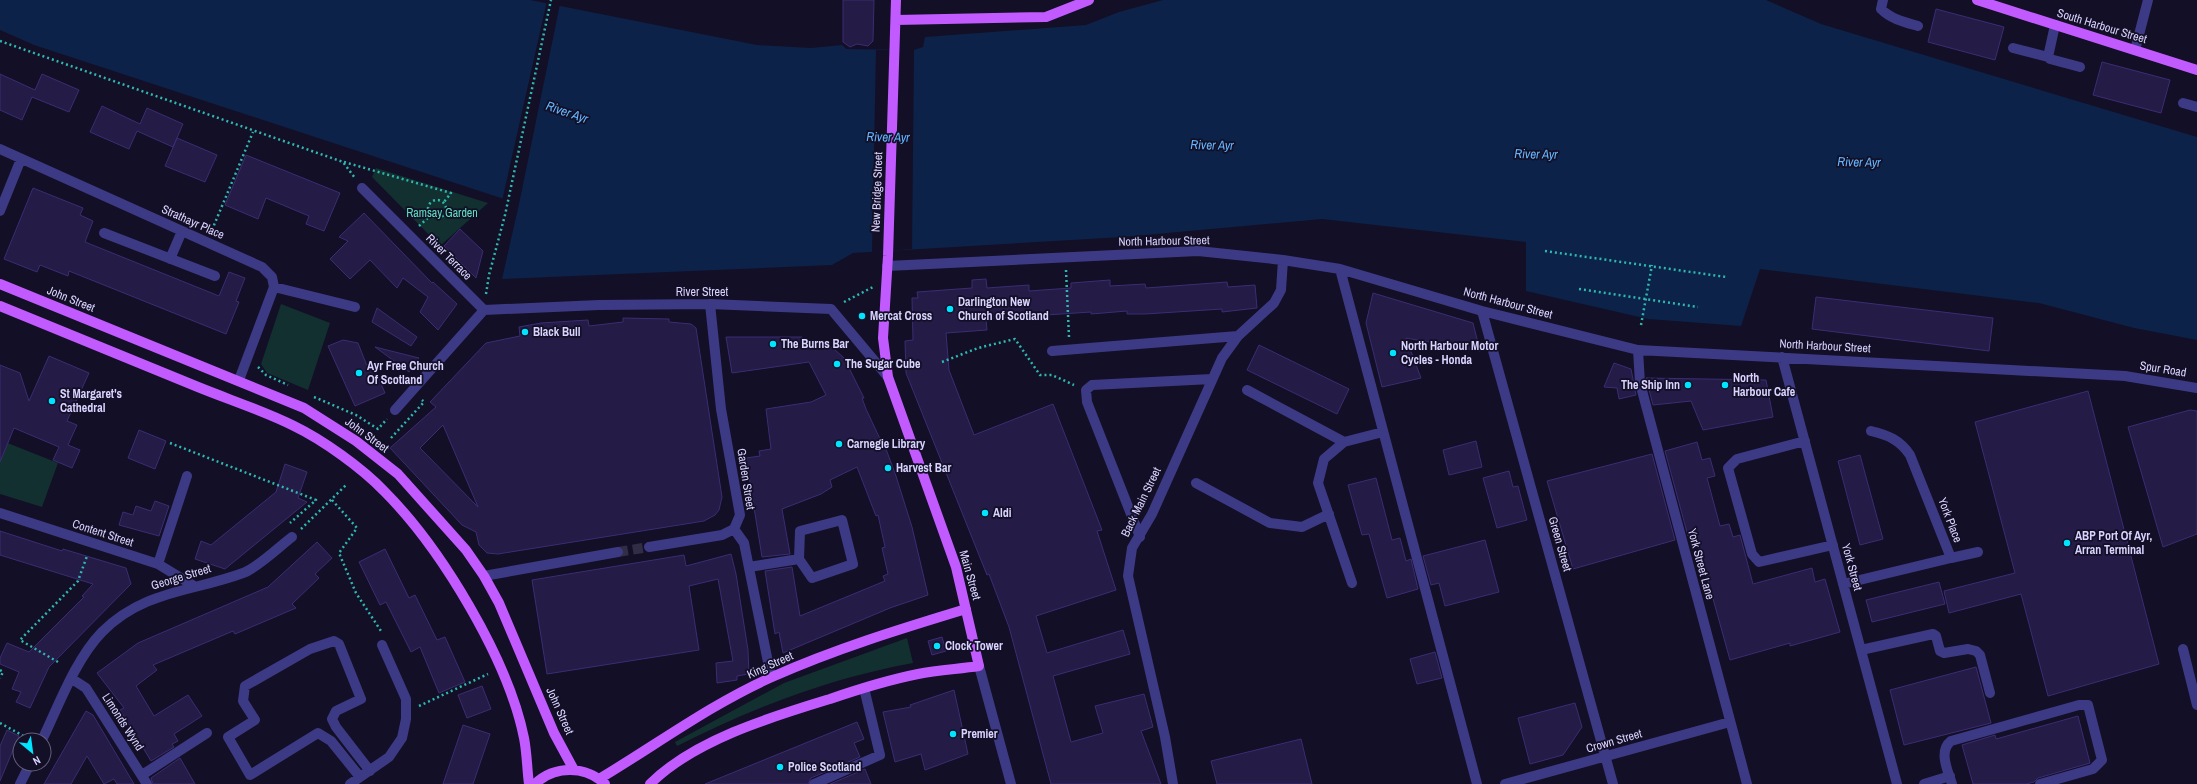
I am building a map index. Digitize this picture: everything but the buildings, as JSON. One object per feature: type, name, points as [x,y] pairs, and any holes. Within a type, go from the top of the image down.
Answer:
[{"type":"main road","name":"New Bridge Street","points":[[887,285],[896,0]]},
{"type":"main road","points":[[896,17],[1046,17],[1088,0]]},
{"type":"main road","name":"South Harbour Street","points":[[1977,0],[2197,70]]},
{"type":"main road","name":"Main Street","points":[[887,285],[883,338],[888,377],[956,567],[979,666]]},
{"type":"main road","name":"John Street","points":[[1,286],[239,380],[304,408],[356,441],[398,474],[466,550],[484,576],[499,604],[554,733],[574,770]]},
{"type":"main road","points":[[0,306],[295,426],[347,460],[384,490],[423,535],[470,609],[500,668],[514,704],[524,738],[529,784]]},
{"type":"main road","name":"King Street","points":[[535,784],[549,774],[562,770],[587,772],[602,781],[719,705],[771,677],[872,637],[966,609]]},
{"type":"main road","points":[[650,784],[662,772],[691,754],[738,731],[802,707],[864,688],[918,674],[979,666]]},
{"type":"street","points":[[1883,0],[1881,9],[1885,13],[1897,20],[1918,26]]},
{"type":"street","points":[[2135,50],[2148,0]]},
{"type":"street","points":[[2048,57],[2055,25]]},
{"type":"street","points":[[2013,48],[2080,67]]},
{"type":"street","points":[[2183,103],[2197,107]]},
{"type":"street","name":"Strathayr Place","points":[[0,149],[262,267],[272,277],[274,287]]},
{"type":"street","points":[[0,211],[21,159]]},
{"type":"street","name":"River Terrace","points":[[362,188],[484,310]]},
{"type":"street","points":[[170,259],[182,231]]},
{"type":"street","points":[[104,234],[215,276]]},
{"type":"street","name":"North Harbour Street","points":[[888,261],[1065,257],[1198,251],[1283,260],[1340,269],[1482,311],[1638,350],[2125,376]]},
{"type":"street","name":"Back Main Street","points":[[1173,784],[1165,736],[1128,576],[1132,548],[1140,536],[1222,358],[1238,336],[1274,303],[1282,290],[1283,260]]},
{"type":"street","points":[[1340,269],[1477,784]]},
{"type":"street","points":[[239,380],[274,287],[355,307]]},
{"type":"street","name":"River Street","points":[[484,310],[599,305],[710,304],[831,309]]},
{"type":"street","name":"Garden Street","points":[[710,304],[721,409],[740,515],[734,529]]},
{"type":"street","points":[[831,309],[888,377]]},
{"type":"street","points":[[395,410],[484,310]]},
{"type":"street","name":"Green Street","points":[[1482,311],[1613,784]]},
{"type":"street","points":[[1052,351],[1238,336]]},
{"type":"street","name":"York Street Lane","points":[[1638,350],[1640,383],[1730,722],[1748,784]]},
{"type":"street","name":"York Street","points":[[1782,357],[1896,784]]},
{"type":"street","name":"Spur Road","points":[[2125,376],[2197,388]]},
{"type":"street","points":[[1140,536],[1087,402],[1086,390],[1092,385],[1212,379]]},
{"type":"street","points":[[1247,390],[1344,442]]},
{"type":"street","name":"York Place","points":[[1843,584],[1951,558],[1910,455],[1903,444],[1888,435],[1871,431]]},
{"type":"street","points":[[1352,584],[1318,483],[1324,459],[1344,442],[1383,432]]},
{"type":"street","points":[[1805,441],[1737,459],[1728,468],[1752,554],[1759,562],[1833,545]]},
{"type":"street","points":[[158,564],[187,476]]},
{"type":"street","points":[[1196,484],[1270,523],[1302,527],[1329,514]]},
{"type":"street","name":"Content Street","points":[[0,512],[158,564],[194,586]]},
{"type":"street","points":[[842,520],[853,564],[812,578],[799,559],[800,531],[842,520]]},
{"type":"street","points":[[649,547],[722,535],[734,529],[744,543],[771,677]]},
{"type":"street","name":"George Street","points":[[46,732],[72,679],[80,659],[102,632],[125,613],[154,598],[245,573],[292,537]]},
{"type":"street","points":[[484,576],[618,552]]},
{"type":"street","points":[[1951,558],[1978,552]]},
{"type":"street","points":[[749,567],[799,559]]},
{"type":"street","points":[[1861,650],[1933,634],[1936,636],[1940,651],[1944,654],[1968,649],[1976,651],[1980,655],[1990,693]]},
{"type":"street","points":[[360,777],[331,741],[318,734],[250,775],[228,738],[255,720],[243,701],[245,686],[310,649],[334,641],[339,644],[361,699],[336,711],[332,719],[336,727],[370,771]]},
{"type":"street","points":[[350,784],[389,757],[402,738],[406,712],[406,699],[382,645]]},
{"type":"street","points":[[2183,649],[2197,705]]},
{"type":"street","name":"Main Street","points":[[979,666],[1011,784]]},
{"type":"street","name":"Limonds Wynd","points":[[72,679],[86,688],[144,780]]},
{"type":"street","points":[[814,784],[880,754],[864,688]]},
{"type":"street","points":[[1924,784],[1951,780],[1944,751],[1946,745],[1951,741],[2079,704],[2088,705],[2102,760],[2093,769],[2040,784]]},
{"type":"street","name":"Crown Street","points":[[1505,784],[1730,722]]},
{"type":"street","points":[[144,780],[207,733]]},
{"type":"street","points":[[20,784],[26,772]]},
{"type":"path","points":[[484,310],[489,275],[505,215],[551,0]]},
{"type":"path","points":[[0,41],[344,162],[451,193],[444,202]]},
{"type":"path","points":[[207,242],[253,132]]},
{"type":"path","points":[[344,162],[362,188]]},
{"type":"path","points":[[436,200],[444,202],[446,209],[442,216],[438,218],[430,215],[428,211],[430,203],[436,200]]},
{"type":"path","points":[[1545,251],[1652,265],[1726,277]]},
{"type":"path","points":[[1065,257],[1070,349]]},
{"type":"path","points":[[1641,325],[1652,265]]},
{"type":"path","points":[[831,309],[872,288],[887,285]]},
{"type":"path","points":[[1579,289],[1698,307]]},
{"type":"path","points":[[942,362],[978,348],[1015,339],[1040,375],[1052,376],[1086,390]]},
{"type":"path","points":[[248,359],[266,375],[294,387]]},
{"type":"path","points":[[308,394],[356,415],[378,429]]},
{"type":"path","points":[[170,443],[316,500],[284,528],[292,537],[346,485]]},
{"type":"path","points":[[332,500],[357,528],[339,553],[356,593],[383,633],[382,645]]},
{"type":"path","points":[[58,662],[20,640],[78,581],[87,553]]},
{"type":"path","points":[[406,712],[500,668]]},
{"type":"path","points":[[0,670],[3,672],[0,678]]},
{"type":"path","points":[[0,723],[16,732]]},
{"type":"green space","name":"Ramsay Garden","points":[[376,168],[488,203],[440,246],[372,177]]},
{"type":"green space","points":[[281,304],[330,323],[308,390],[267,373],[261,364]]},
{"type":"green space","points":[[0,440],[58,463],[42,507],[0,494]]},
{"type":"green space","points":[[907,638],[913,663],[882,669],[822,686],[734,719],[677,746],[675,742],[784,683]]},
{"type":"water","name":"River Ayr","points":[[0,0],[530,0],[757,45],[811,48],[842,45],[846,49],[914,50],[923,47],[925,37],[1086,25],[1119,12],[1163,0],[1766,0],[1821,24],[2197,137],[2197,340],[2134,328],[2039,303],[1760,269],[1741,326],[1648,319],[1526,291],[1526,242],[1322,219],[1123,237],[853,253],[832,265],[502,279],[519,204],[34,45],[0,30]]},
{"type":"pier","points":[[547,1],[560,4],[519,204],[502,201]]},
{"type":"pier","points":[[876,50],[914,50],[912,249],[872,252]]},
{"type":"tunnel","points":[[618,552],[649,547]]},
{"type":"place","name":"Darlington New Church of Scotland","points":[[950,309]]},
{"type":"place","name":"Mercat Cross","points":[[862,316]]},
{"type":"place","name":"Black Bull","points":[[525,332]]},
{"type":"place","name":"The Burns Bar","points":[[773,344]]},
{"type":"place","name":"North Harbour Motor Cycles - Honda","points":[[1393,353]]},
{"type":"place","name":"The Sugar Cube","points":[[837,364]]},
{"type":"place","name":"Ayr Free Church Of Scotland","points":[[359,373]]},
{"type":"place","name":"The Ship Inn","points":[[1688,385]]},
{"type":"place","name":"North Harbour Cafe","points":[[1725,385]]},
{"type":"place","name":"St Margaret's Cathedral","points":[[52,401]]},
{"type":"place","name":"Carnegie Library","points":[[839,444]]},
{"type":"place","name":"Harvest Bar","points":[[888,468]]},
{"type":"place","name":"Aldi","points":[[985,513]]},
{"type":"place","name":"ABP Port Of Ayr, Arran Terminal","points":[[2067,543]]},
{"type":"place","name":"Clock Tower","points":[[937,646]]},
{"type":"place","name":"Premier","points":[[953,734]]},
{"type":"place","name":"Police Scotland","points":[[780,767]]}]
